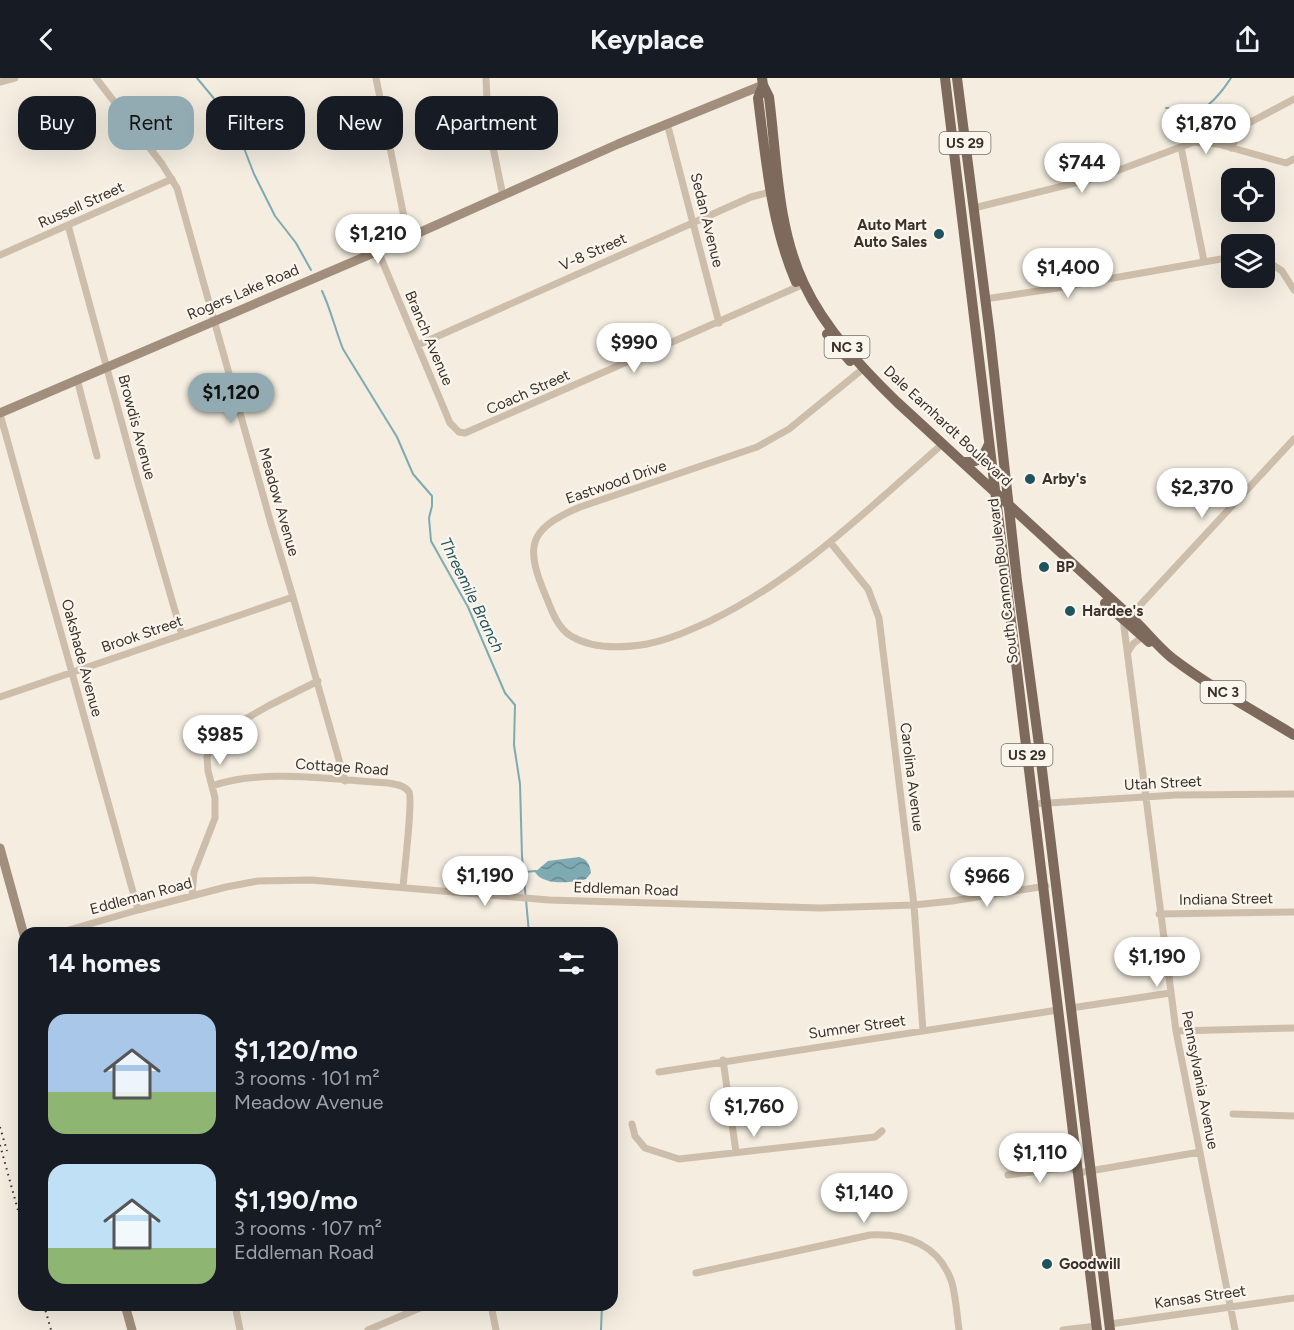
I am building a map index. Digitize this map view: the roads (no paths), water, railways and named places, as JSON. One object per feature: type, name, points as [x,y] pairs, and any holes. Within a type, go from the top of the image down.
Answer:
[{"type":"main road","name":"South Cannon Boulevard","points":[[945,78],[1097,1328]]},
{"type":"main road","name":"South Cannon Boulevard","points":[[957,78],[1110,1327]]},
{"type":"main road","name":"Rogers Lake Road","points":[[0,413],[378,251],[762,82]]},
{"type":"main road","name":"Dale Earnhardt Boulevard","points":[[762,82],[769,97],[776,191],[801,285],[862,371],[893,407],[995,495],[1126,617],[1152,637],[1155,644]]},
{"type":"main road","name":"US 29","points":[[966,255],[971,264],[977,290],[985,299]]},
{"type":"main road","name":"Dale Earnhardt Boulevard","points":[[862,371],[964,462],[995,495]]},
{"type":"main road","points":[[964,462],[979,461],[989,444]]},
{"type":"main road","name":"Dale Earnhardt Boulevard","points":[[1126,617],[1142,637],[1155,644],[1192,673],[1294,735]]},
{"type":"main road","points":[[0,848],[22,927]]},
{"type":"main road","points":[[127,1311],[132,1330]]},
{"type":"street","points":[[0,82],[15,78]]},
{"type":"street","name":"Meadow Avenue","points":[[96,78],[177,188],[345,781]]},
{"type":"street","points":[[376,78],[408,237]]},
{"type":"street","points":[[486,78],[488,123],[503,196]]},
{"type":"street","points":[[1231,148],[1241,128],[1294,99]]},
{"type":"street","name":"Sedan Avenue","points":[[668,123],[718,323]]},
{"type":"street","points":[[974,208],[1103,176],[1200,142],[1284,162],[1294,159]]},
{"type":"street","points":[[1181,147],[1204,261]]},
{"type":"street","name":"Russell Street","points":[[0,255],[172,179]]},
{"type":"street","name":"V-8 Street","points":[[418,345],[751,196],[776,191]]},
{"type":"street","name":"Browdis Avenue","points":[[68,225],[182,635]]},
{"type":"street","name":"Branch Avenue","points":[[378,251],[450,423],[459,432]]},
{"type":"street","points":[[985,299],[1221,259]]},
{"type":"street","points":[[1275,265],[1291,274],[1294,290]]},
{"type":"street","name":"Coach Street","points":[[459,432],[474,430],[801,285]]},
{"type":"street","name":"Eastwood Drive","points":[[862,371],[789,429],[757,447],[559,516],[537,538],[533,558],[538,578],[551,610],[565,632],[590,644],[620,646],[645,644],[669,639],[726,613],[775,585],[797,569],[938,448]]},
{"type":"street","points":[[77,379],[97,456]]},
{"type":"street","name":"Oakshade Avenue","points":[[0,413],[138,910]]},
{"type":"street","points":[[1126,617],[1294,438]]},
{"type":"street","name":"Carolina Avenue","points":[[830,542],[868,590],[879,618],[914,904],[923,1031]]},
{"type":"street","name":"Brook Street","points":[[0,697],[294,597]]},
{"type":"street","name":"Pennsylvania Avenue","points":[[1126,617],[1127,654],[1159,891],[1157,898],[1170,993],[1235,1330]]},
{"type":"street","points":[[1127,654],[1133,644],[1142,637]]},
{"type":"street","points":[[192,896],[194,872],[215,818],[215,798],[207,757],[214,739],[270,705],[318,681]]},
{"type":"street","name":"Cottage Road","points":[[212,786],[251,777],[395,784],[403,787],[409,793],[411,806],[406,838],[403,887]]},
{"type":"street","name":"Utah Street","points":[[1033,804],[1176,795],[1294,794]]},
{"type":"street","name":"Eddleman Road","points":[[90,927],[138,910],[192,896],[236,885],[272,880],[311,880],[549,900],[820,908],[952,901],[1056,885]]},
{"type":"street","name":"Indiana Street","points":[[1159,914],[1294,912]]},
{"type":"street","points":[[1071,1008],[1170,993]]},
{"type":"street","name":"Sumner Street","points":[[659,1072],[723,1060],[1058,1010]]},
{"type":"street","points":[[1176,1031],[1294,1028]]},
{"type":"street","points":[[723,1060],[736,1152]]},
{"type":"street","points":[[1233,1114],[1294,1116]]},
{"type":"street","points":[[632,1124],[635,1136],[645,1148],[679,1159],[875,1137],[882,1131]]},
{"type":"street","points":[[1008,1175],[1070,1167],[1078,1173],[1200,1152]]},
{"type":"street","points":[[696,1273],[870,1235],[896,1235],[911,1239],[926,1248],[942,1264],[953,1286],[958,1330]]},
{"type":"street","name":"Kansas Street","points":[[1110,1327],[1231,1305],[1294,1298]]},
{"type":"street","points":[[236,1311],[240,1330]]},
{"type":"street","points":[[368,1330],[413,1311]]},
{"type":"street","points":[[492,1311],[496,1330]]},
{"type":"street","points":[[1064,1330],[1097,1328]]},
{"type":"water","points":[[579,857],[590,867],[591,873],[586,879],[573,882],[551,881],[544,880],[535,872],[548,861]]},
{"type":"waterway","name":"Threemile Branch","points":[[197,78],[237,130],[254,174],[275,216],[296,243],[311,270]]},
{"type":"waterway","points":[[1166,108],[1190,112],[1202,109],[1214,100],[1231,78]]},
{"type":"waterway","name":"Threemile Branch","points":[[322,291],[343,349],[397,437],[413,474],[432,496],[429,518],[431,541],[468,607],[505,693],[515,705],[514,745],[520,784],[522,856],[528,927]]},
{"type":"waterway","points":[[524,872],[536,871]]},
{"type":"waterway","name":"Threemile Branch","points":[[601,1330],[602,1311]]},
{"type":"railway","points":[[0,1127],[7,1151]]},
{"type":"railway","points":[[0,1145],[18,1210]]},
{"type":"railway","points":[[46,1311],[51,1330]]},
{"type":"place","name":"Auto Mart Auto Sales","points":[[939,234]]},
{"type":"place","name":"Arby's","points":[[1030,479]]},
{"type":"place","name":"BP","points":[[1044,567]]},
{"type":"place","name":"Hardee's","points":[[1070,611]]},
{"type":"place","name":"Goodwill","points":[[1047,1264]]}]
